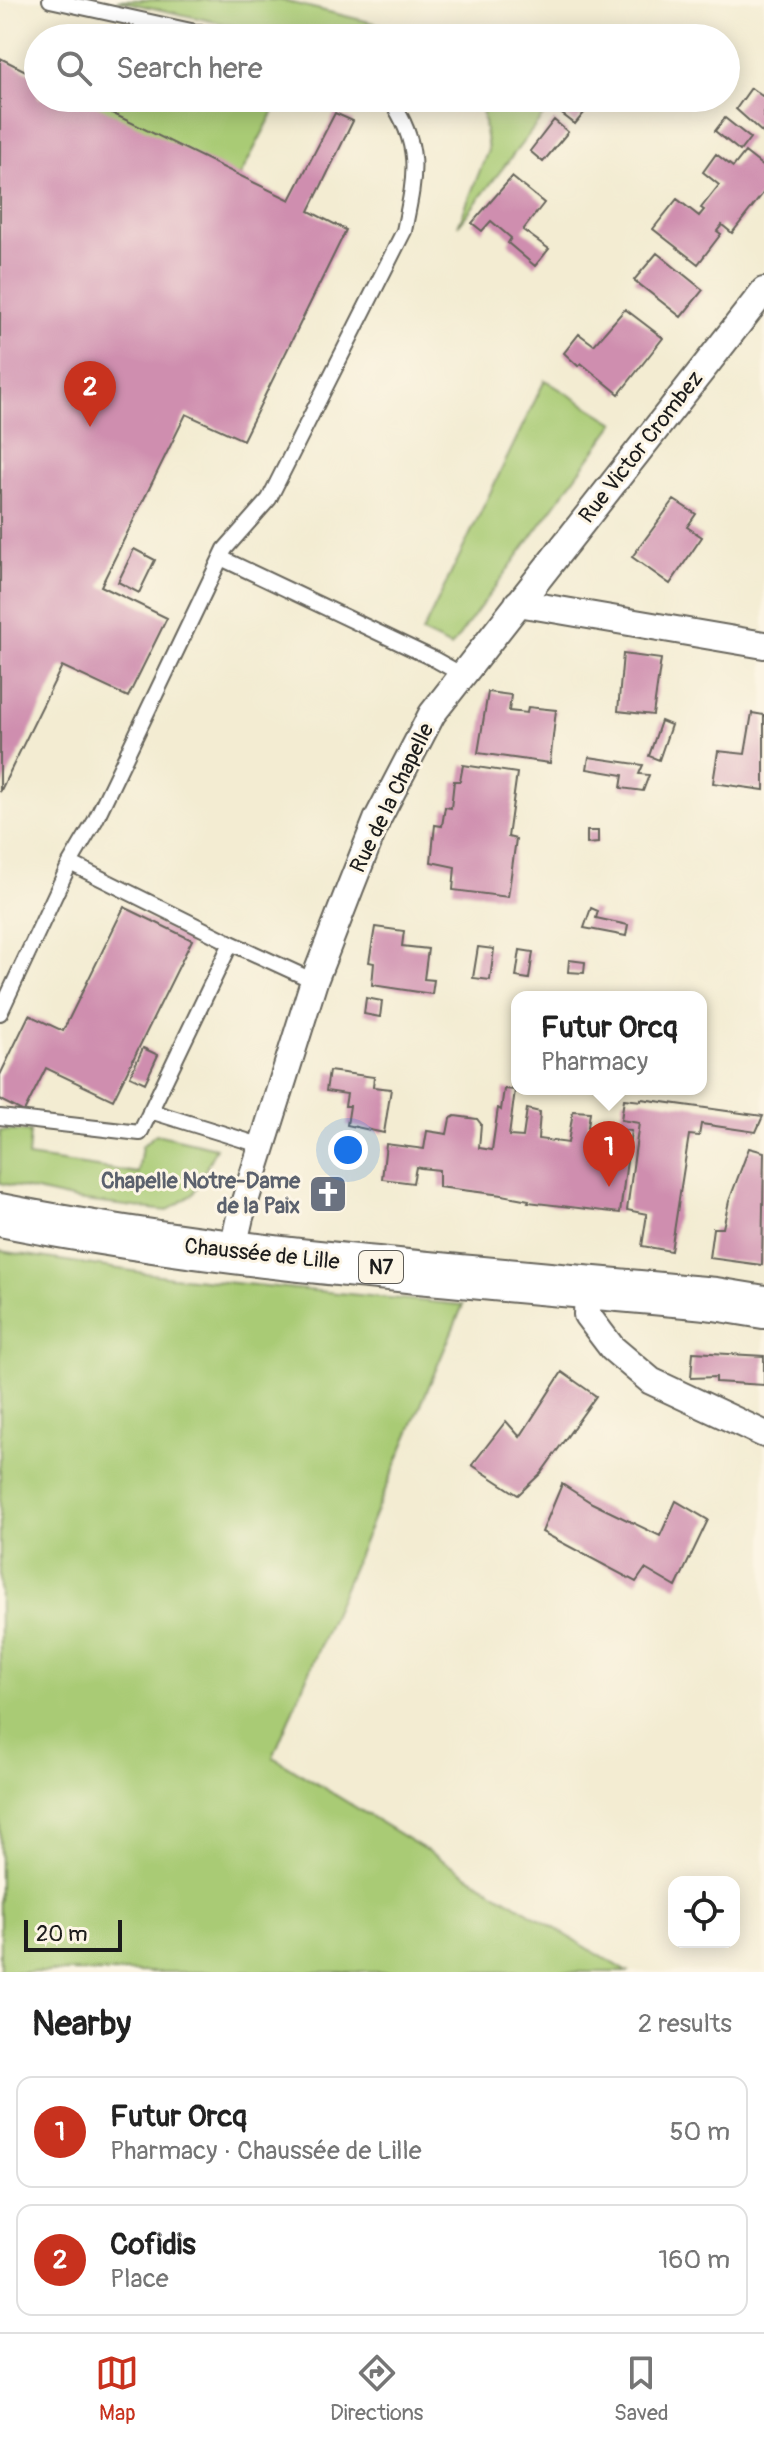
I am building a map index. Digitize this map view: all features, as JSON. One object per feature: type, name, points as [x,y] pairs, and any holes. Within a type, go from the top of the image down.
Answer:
[{"type":"main road","name":"Chaussée de Lille","points":[[0,1215],[95,1234],[232,1252],[764,1307]]},
{"type":"street","name":"Rue Victor Crombez","points":[[518,603],[764,291]]},
{"type":"street","points":[[518,603],[764,645]]},
{"type":"street","name":"Rue de la Chapelle","points":[[232,1252],[240,1217],[314,981],[377,820],[432,714],[518,603]]},
{"type":"street","points":[[588,1287],[587,1315],[612,1348],[641,1373],[651,1381],[764,1434]]},
{"type":"lane","points":[[50,0],[159,24]]},
{"type":"lane","points":[[0,1013],[70,863],[95,821],[225,549],[269,499],[404,231],[413,187],[414,155],[405,120],[399,112]]},
{"type":"lane","points":[[221,558],[461,674]]},
{"type":"lane","points":[[70,863],[314,981]]},
{"type":"lane","points":[[0,1117],[140,1133],[231,943]]},
{"type":"lane","points":[[150,1111],[263,1146]]},
{"type":"green space","points":[[117,0],[280,0],[378,24],[225,24]]},
{"type":"green space","points":[[103,112],[274,112],[239,178]]},
{"type":"green space","points":[[482,112],[546,112],[458,226],[488,150]]},
{"type":"green space","points":[[545,380],[615,423],[451,647],[422,633]]},
{"type":"green space","points":[[0,1130],[30,1132],[28,1157],[138,1173],[142,1146],[156,1134],[216,1148],[193,1194],[167,1211],[76,1200],[0,1183]]},
{"type":"green space","points":[[0,1251],[172,1277],[463,1305],[273,1757],[627,1972],[0,1972]]},
{"type":"building","points":[[0,58],[24,70],[24,112],[110,112],[290,200],[335,113],[353,121],[309,211],[346,230],[243,440],[186,414],[101,586],[167,618],[128,697],[62,666],[0,792]]},
{"type":"building","points":[[751,88],[762,96],[764,94],[764,134],[739,112],[740,103]]},
{"type":"building","points":[[564,112],[585,112],[575,124],[562,114]]},
{"type":"building","points":[[725,118],[750,138],[740,151],[715,131]]},
{"type":"building","points":[[554,120],[568,132],[543,162],[530,151]]},
{"type":"building","points":[[745,152],[764,167],[764,192],[732,233],[722,225],[717,231],[721,234],[698,264],[653,229],[677,199],[699,216],[704,210],[701,208],[719,185],[703,172],[716,154],[733,167]]},
{"type":"building","points":[[512,177],[544,203],[523,230],[549,249],[535,266],[508,243],[511,238],[491,221],[482,231],[472,223]]},
{"type":"building","points":[[657,253],[703,290],[681,317],[634,280]]},
{"type":"building","points":[[625,309],[663,338],[619,394],[564,353],[579,334],[594,345]]},
{"type":"building","points":[[674,500],[696,514],[687,527],[702,537],[670,584],[632,557]]},
{"type":"building","points":[[134,549],[155,560],[139,593],[118,582]]},
{"type":"building","points":[[623,654],[661,659],[653,715],[618,711]]},
{"type":"building","points":[[488,692],[511,695],[509,711],[527,713],[528,707],[556,710],[550,763],[478,753]]},
{"type":"building","points":[[752,713],[764,715],[764,790],[713,783],[718,751],[745,754]]},
{"type":"building","points":[[661,721],[671,725],[659,760],[649,756]]},
{"type":"building","points":[[589,757],[643,765],[639,774],[649,775],[643,791],[621,788],[623,775],[587,769]]},
{"type":"building","points":[[463,765],[517,773],[508,837],[516,839],[508,897],[453,890],[455,867],[431,862],[435,825],[442,826],[445,807],[451,808],[454,781],[460,781]]},
{"type":"building","points":[[587,831],[598,831],[598,843],[587,844]]},
{"type":"building","points":[[124,907],[192,940],[113,1100],[46,1068],[24,1112],[0,1100],[0,1075],[29,1015],[63,1031]]},
{"type":"building","points":[[591,908],[598,911],[596,918],[628,925],[626,936],[584,928]]},
{"type":"building","points":[[375,927],[404,931],[402,946],[428,949],[424,979],[434,980],[432,994],[372,985],[374,963],[369,962]]},
{"type":"building","points":[[478,947],[494,949],[490,980],[473,978]]},
{"type":"building","points":[[520,950],[533,952],[529,979],[516,977]]},
{"type":"building","points":[[569,960],[585,962],[584,973],[568,972]]},
{"type":"building","points":[[366,998],[382,1001],[380,1017],[364,1014]]},
{"type":"building","points":[[143,1048],[158,1055],[145,1083],[130,1076]]},
{"type":"building","points":[[329,1071],[374,1077],[373,1087],[391,1089],[384,1133],[347,1125],[350,1106],[345,1106],[347,1094],[326,1091]]},
{"type":"building","points":[[504,1089],[511,1090],[511,1095],[514,1095],[509,1136],[523,1137],[527,1109],[540,1112],[538,1139],[568,1143],[573,1111],[590,1112],[588,1127],[601,1129],[596,1161],[613,1164],[617,1129],[631,1131],[620,1213],[439,1187],[439,1170],[416,1167],[413,1183],[382,1179],[386,1144],[424,1149],[427,1131],[447,1134],[450,1119],[455,1116],[477,1119],[481,1124],[479,1148],[492,1150],[498,1108],[501,1110]]},
{"type":"building","points":[[624,1099],[763,1116],[756,1132],[701,1124],[699,1136],[689,1135],[671,1251],[642,1246],[647,1214],[627,1210],[639,1123],[621,1120]]},
{"type":"building","points":[[749,1148],[764,1152],[762,1265],[709,1258],[713,1228],[723,1228],[729,1201]]},
{"type":"building","points":[[693,1352],[764,1356],[764,1385],[716,1382],[716,1377],[691,1378]]},
{"type":"building","points":[[562,1372],[596,1396],[541,1473],[518,1495],[472,1465],[506,1421],[520,1437]]},
{"type":"building","points":[[562,1484],[592,1503],[660,1536],[676,1501],[708,1520],[676,1587],[645,1569],[636,1582],[542,1532]]},
{"type":"place","name":"Cofidis","points":[[90,427]]},
{"type":"place","name":"Futur Orcq","points":[[609,1187]]},
{"type":"place","name":"Chapelle Notre-Dame de la Paix","points":[[328,1194]]}]
